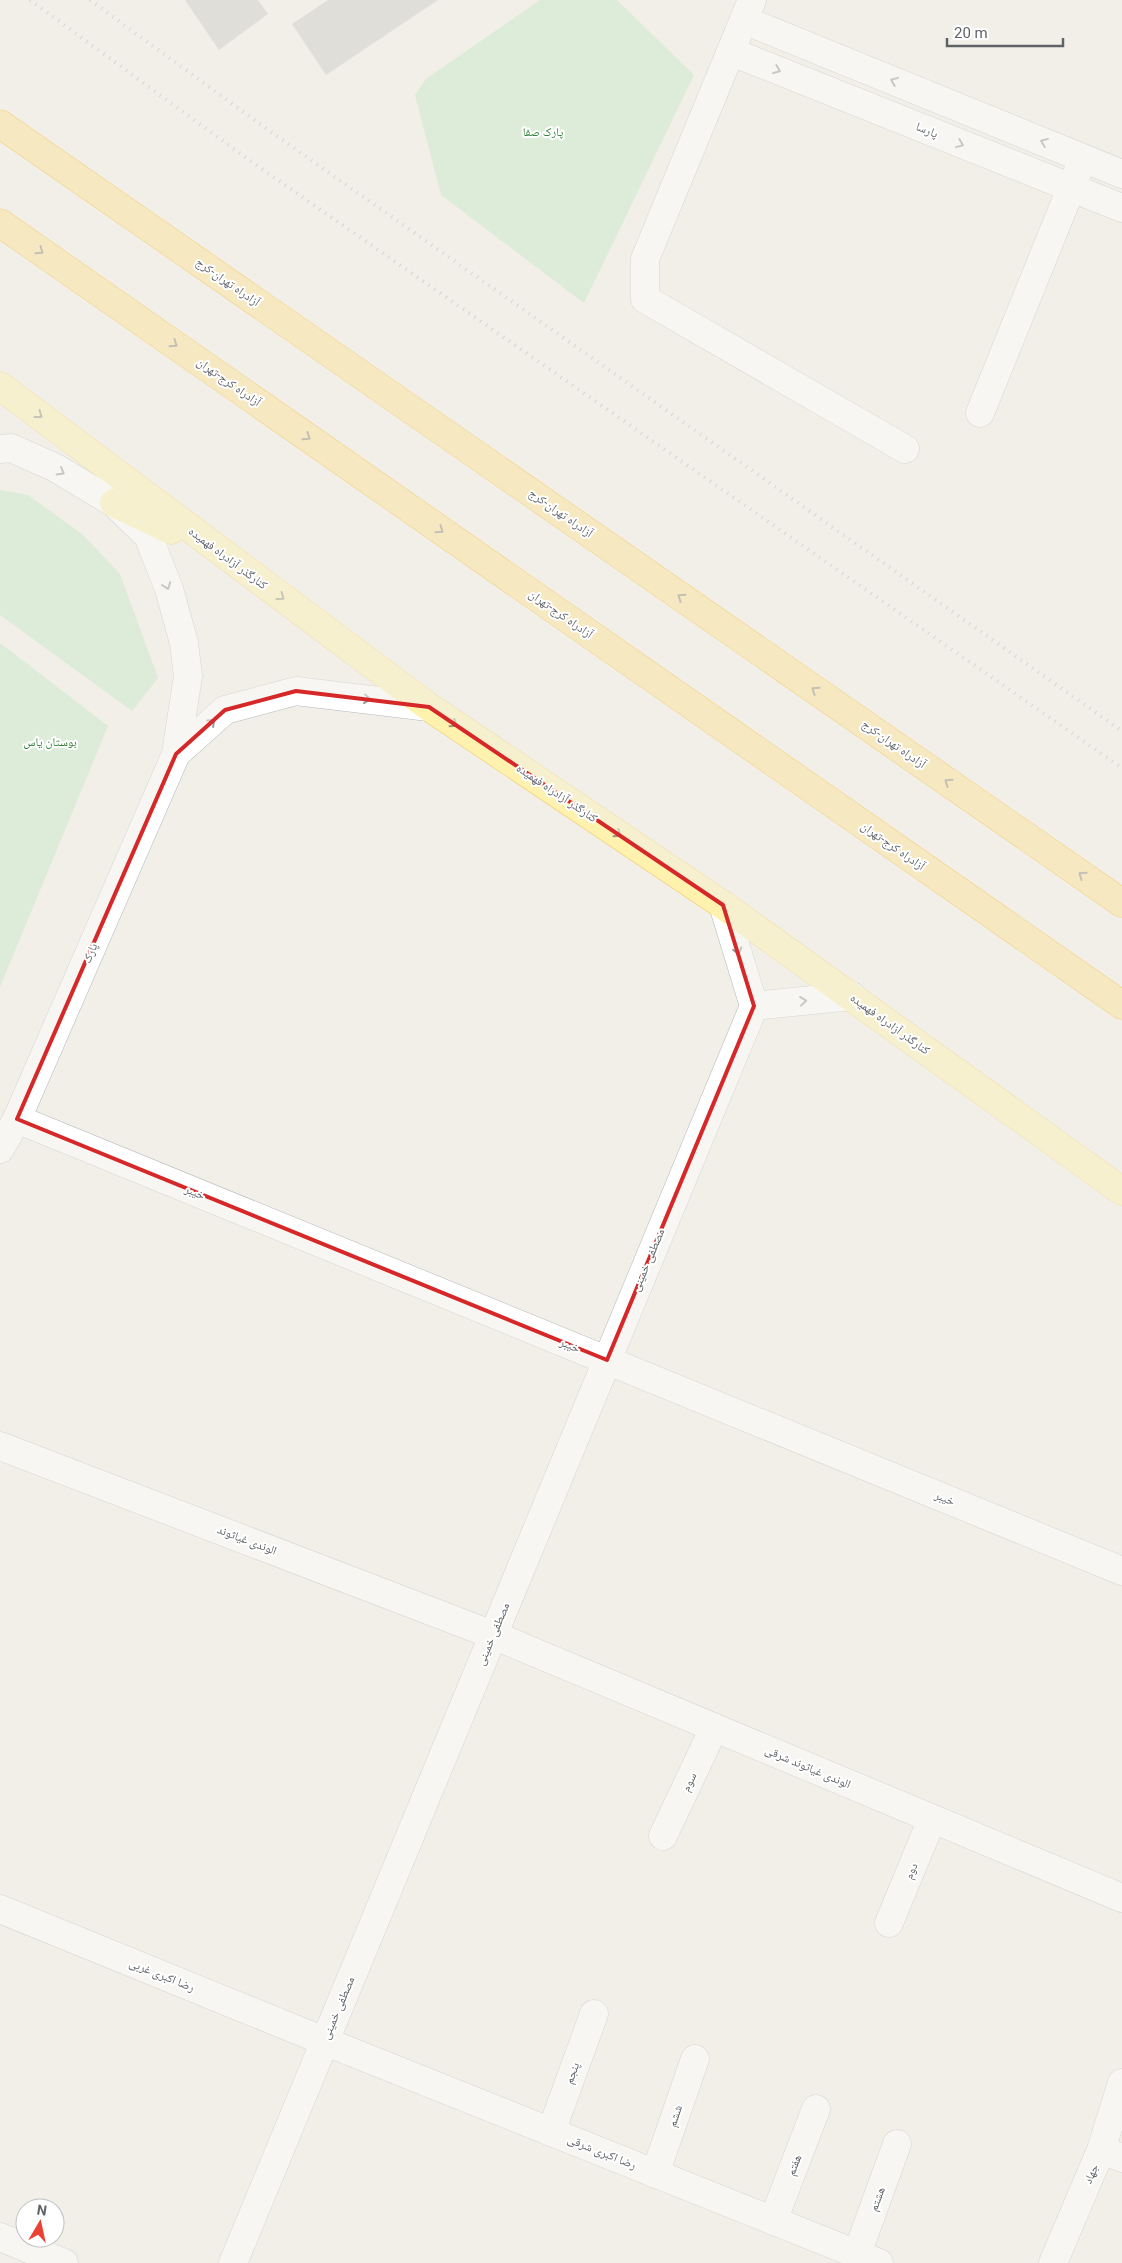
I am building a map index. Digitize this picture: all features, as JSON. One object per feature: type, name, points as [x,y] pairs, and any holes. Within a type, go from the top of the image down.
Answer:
[{"type":"highway","name":"آزادراه تهران-کرج","points":[[0,124],[1122,903]]},
{"type":"highway","name":"آزادراه کرج-تهران","points":[[0,223],[1122,1006]]},
{"type":"main road","name":"کنارگذر آزادراه فهمیده","points":[[0,386],[223,555],[429,707],[723,905],[1122,1191]]},
{"type":"main road","points":[[114,502],[223,555]]},
{"type":"street","points":[[905,449],[645,299],[645,259],[748,10],[1122,174]]},
{"type":"street","name":"پارسا","points":[[732,52],[1122,208]]},
{"type":"street","points":[[980,413],[1083,158]]},
{"type":"street","points":[[0,449],[11,448],[54,467],[114,502],[148,536],[169,589],[184,643],[188,676],[176,754]]},
{"type":"street","points":[[176,754],[225,710],[296,691],[429,707]]},
{"type":"street","name":"پارک","points":[[0,1149],[17,1119],[176,754]]},
{"type":"street","points":[[723,905],[754,1006],[852,996]]},
{"type":"street","name":"مصطفی خمینی","points":[[232,2263],[754,1006]]},
{"type":"street","name":"خیبر","points":[[17,1119],[1122,1571]]},
{"type":"street","name":"الوندی غیاثوند","points":[[0,1446],[493,1635]]},
{"type":"street","name":"الوندی غیاثوند شرقی","points":[[493,1635],[1122,1898]]},
{"type":"street","name":"سوم","points":[[664,1836],[714,1728]]},
{"type":"street","name":"دوم","points":[[889,1923],[932,1819]]},
{"type":"street","name":"رضا اکبری غربی","points":[[0,1909],[324,2041]]},
{"type":"street","name":"پنجم","points":[[551,2132],[594,2014]]},
{"type":"street","name":"رضا اکبری شرقی","points":[[324,2041],[868,2259]]},
{"type":"street","name":"ششم","points":[[655,2174],[694,2059]]},
{"type":"street","name":"جهاد","points":[[1053,2263],[1111,2154],[1122,2083]]},
{"type":"street","name":"هفتم","points":[[773,2221],[816,2109]]},
{"type":"street","name":"هشتم","points":[[868,2259],[897,2144]]},
{"type":"street","points":[[0,2237],[57,2262]]},
{"type":"highlighted area","points":[[296,691],[429,707],[723,905],[754,1006],[607,1360],[17,1119],[176,754],[225,710]]},
{"type":"green space","name":"پارک صفا","points":[[540,0],[617,0],[694,75],[584,303],[441,195],[415,95],[426,79]]},
{"type":"green space","points":[[0,490],[28,495],[82,534],[120,574],[158,678],[132,711],[0,615]]},
{"type":"green space","name":"بوستان یاس","points":[[0,643],[108,726],[0,987]]},
{"type":"building","points":[[185,0],[258,0],[268,14],[219,50]]},
{"type":"building","points":[[328,0],[438,0],[326,75],[292,24]]},
{"type":"railway","points":[[30,0],[242,155],[1122,768]]},
{"type":"railway","points":[[90,0],[264,127],[1122,731]]}]
